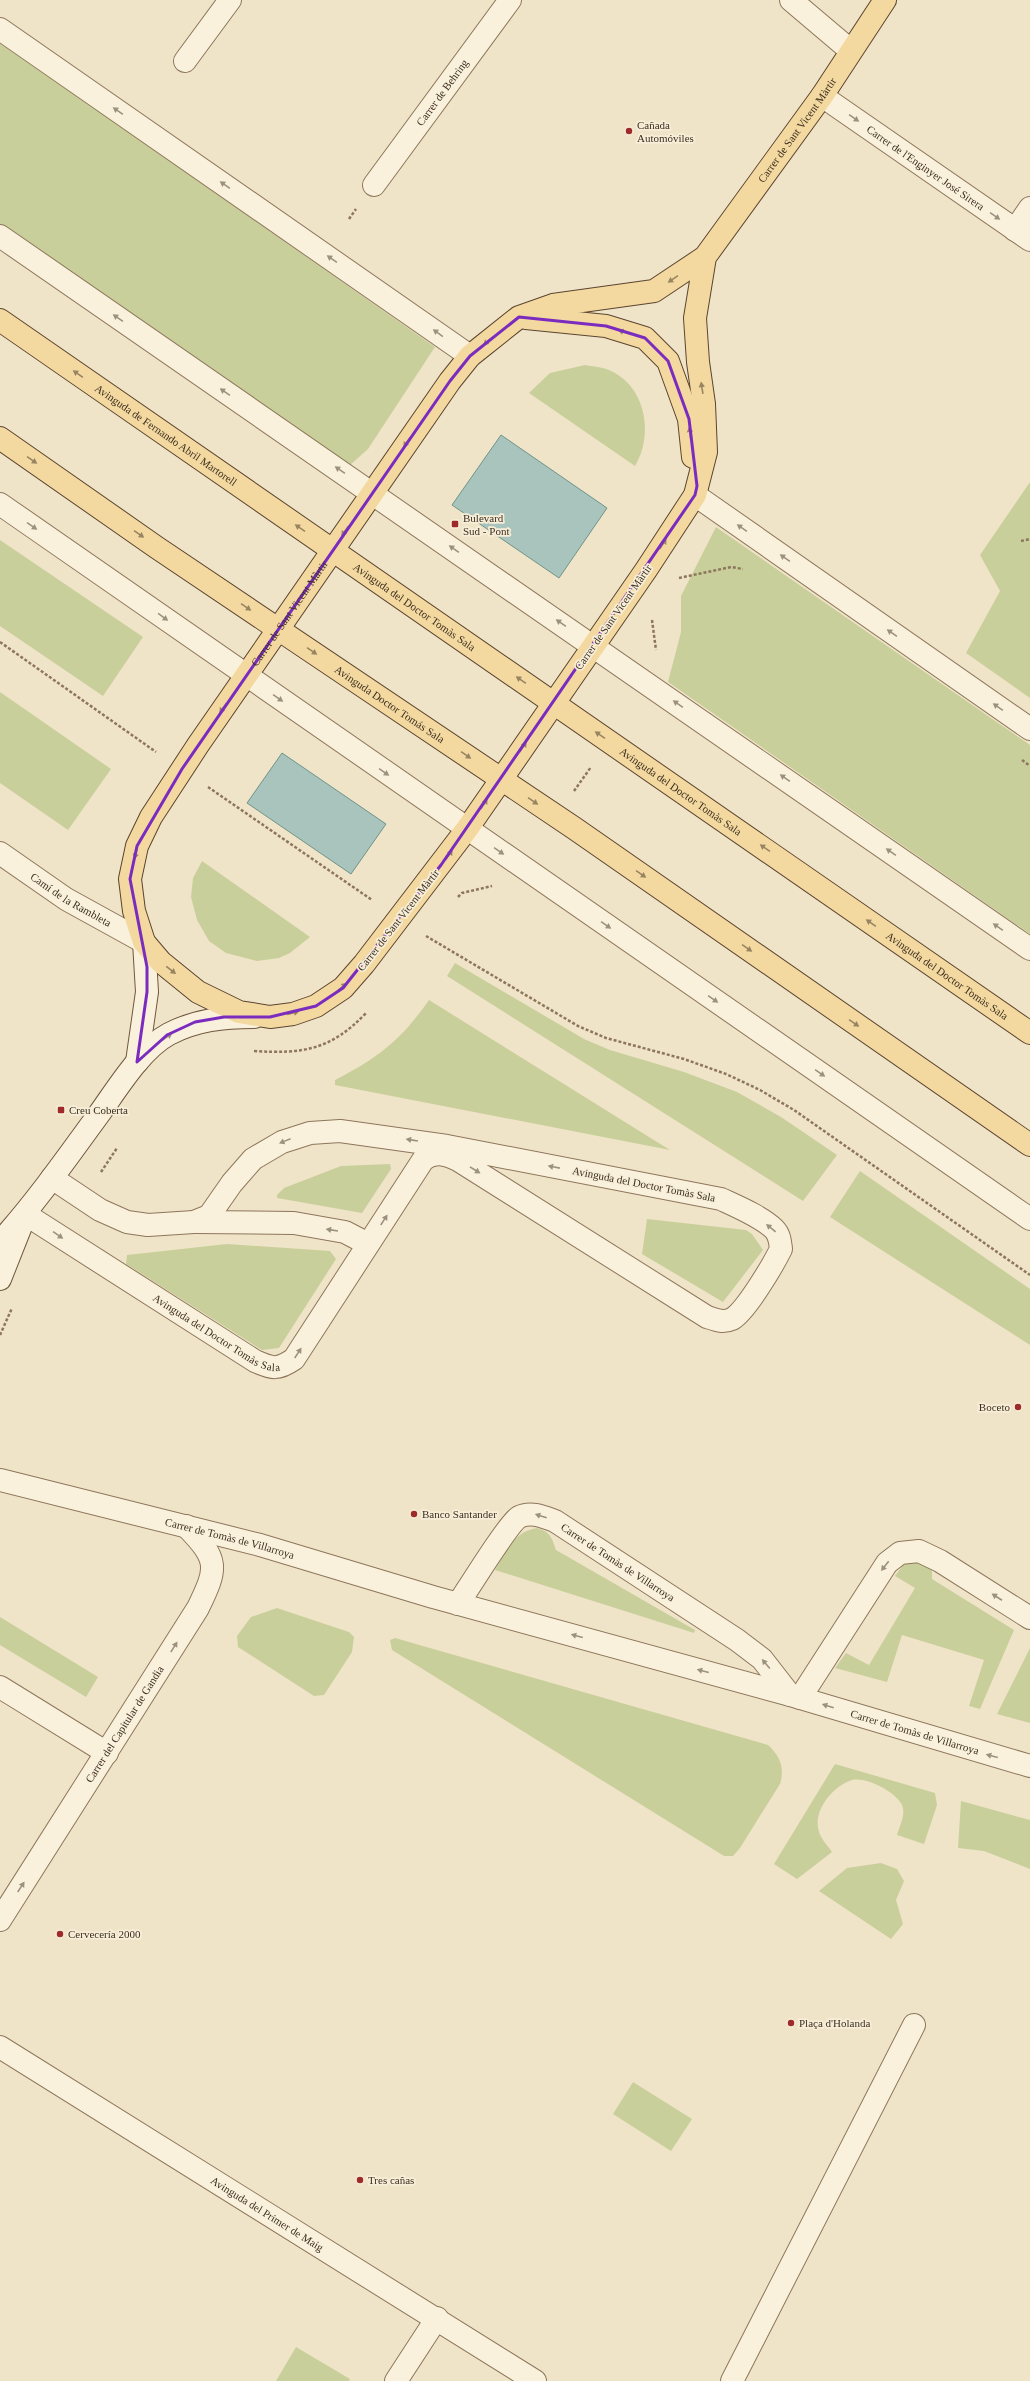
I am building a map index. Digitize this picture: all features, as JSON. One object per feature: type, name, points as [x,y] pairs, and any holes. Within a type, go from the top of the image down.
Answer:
[{"type":"main road","name":"Carrer de Sant Vicent Màrtir","points":[[705,257],[695,318],[698,362],[704,404],[706,452],[696,490],[646,570],[467,829],[382,941],[343,988],[316,1006],[293,1014],[270,1017],[239,1012],[198,992],[161,962],[144,942],[134,912],[130,880],[137,846],[155,811],[245,676],[279,629],[372,492],[450,381],[470,356],[519,317],[553,306],[654,291],[705,257],[822,96],[850,50],[885,0]]},
{"type":"main road","points":[[519,317],[606,326],[645,338],[668,361],[689,419],[696,490]]},
{"type":"main road","name":"Avinguda de Fernando Abril Martorell","points":[[0,320],[332,550]]},
{"type":"main road","points":[[0,438],[279,629]]},
{"type":"main road","name":"Avinguda del Doctor Tomàs Sala","points":[[332,550],[1030,1033]]},
{"type":"main road","name":"Avinguda Doctor Tomás Sala","points":[[279,629],[501,779]]},
{"type":"main road","points":[[501,779],[1030,1145]]},
{"type":"street","points":[[185,62],[230,0]]},
{"type":"street","name":"Carrer de Behring","points":[[374,185],[510,0]]},
{"type":"street","points":[[791,0],[850,50]]},
{"type":"street","points":[[0,29],[470,356]]},
{"type":"street","name":"Carrer de l'Enginyer José Sirera","points":[[822,96],[1023,235]]},
{"type":"street","points":[[1023,235],[1030,208]]},
{"type":"street","points":[[0,236],[372,492],[1030,949]]},
{"type":"street","points":[[696,490],[1030,730]]},
{"type":"street","points":[[0,504],[245,676],[1030,1219]]},
{"type":"street","name":"Camí de la Rambleta","points":[[0,853],[66,899],[144,942]]},
{"type":"street","name":"Carrer de Sant Vicent Màrtir","points":[[137,1062],[147,992],[144,942]]},
{"type":"street","name":"Carrer de Sant Vicent Màrtir","points":[[0,1242],[26,1214],[137,1062],[167,1035],[195,1022],[224,1017],[270,1017]]},
{"type":"street","name":"Avinguda del Doctor Tomàs Sala","points":[[26,1214],[75,1247],[256,1361],[268,1366],[281,1367],[294,1359],[423,1160],[430,1154],[445,1154],[458,1160],[707,1317],[720,1322],[732,1319],[742,1310],[781,1249],[780,1238],[774,1229],[738,1207],[721,1199],[447,1146],[340,1131],[310,1133],[282,1142],[253,1159],[232,1183],[209,1216],[194,1222]]},
{"type":"street","name":"Avinguda del Doctor Tomàs Sala","points":[[52,1178],[100,1210],[127,1222],[148,1225],[194,1222],[294,1223],[346,1232],[368,1244]]},
{"type":"street","name":"Carrer de Sant Vicent Màrtir","points":[[0,1279],[26,1214]]},
{"type":"street","name":"Carrer de Tomàs de Villarroya","points":[[0,1480],[260,1545],[458,1604],[795,1696],[1030,1766]]},
{"type":"street","name":"Carrer de Tomàs de Villarroya","points":[[458,1604],[508,1529],[519,1517],[534,1514],[555,1521],[737,1640],[762,1659],[795,1696]]},
{"type":"street","name":"Carrer del Capitular de Gandia","points":[[0,1920],[198,1608],[211,1581],[214,1564],[204,1544],[186,1526]]},
{"type":"street","points":[[795,1696],[887,1563],[900,1553],[919,1551],[940,1561],[1030,1618]]},
{"type":"street","points":[[0,1687],[107,1753]]},
{"type":"street","points":[[732,2381],[914,2026]]},
{"type":"street","name":"Avinguda del Primer de Maig","points":[[0,2047],[437,2318],[535,2381]]},
{"type":"street","points":[[396,2381],[437,2318]]},
{"type":"path","points":[[1021,540],[1030,539]]},
{"type":"path","points":[[674,581],[731,567],[746,570]]},
{"type":"path","points":[[0,642],[159,754]]},
{"type":"path","points":[[578,786],[590,769]]},
{"type":"path","points":[[213,789],[376,903]]},
{"type":"path","points":[[452,901],[462,893],[494,886]]},
{"type":"path","points":[[426,936],[430,930]]},
{"type":"path","points":[[431,940],[578,1026],[606,1038],[684,1059],[726,1074],[760,1090],[794,1110],[1030,1275]]},
{"type":"path","points":[[250,1050],[285,1053],[312,1049],[332,1042],[368,1011]]},
{"type":"path","points":[[84,1198],[118,1146]]},
{"type":"path","points":[[0,1335],[14,1306]]},
{"type":"highlighted area","points":[[519,317],[606,326],[645,338],[668,361],[689,419],[697,486],[695,495],[441,865],[343,988],[316,1006],[270,1017],[224,1017],[195,1022],[167,1035],[137,1062],[147,992],[147,967],[130,879],[137,846],[182,769],[450,381],[470,356]]},
{"type":"green space","points":[[0,42],[435,347],[368,449],[349,466],[0,224]]},
{"type":"green space","points":[[585,365],[604,368],[615,373],[626,381],[634,391],[640,403],[644,415],[644,442],[641,454],[635,466],[529,393],[550,373]]},
{"type":"green space","points":[[1030,482],[1030,698],[966,653],[1000,591],[980,555]]},
{"type":"green space","points":[[716,527],[1030,745],[1030,934],[668,682],[681,632],[681,596]]},
{"type":"green space","points":[[0,540],[143,637],[103,696],[0,626]]},
{"type":"green space","points":[[0,692],[111,769],[68,830],[0,783]]},
{"type":"green space","points":[[202,861],[310,937],[290,953],[279,958],[257,961],[226,953],[209,941],[197,920],[191,897],[193,878]]},
{"type":"green space","points":[[455,963],[584,1039],[610,1050],[684,1072],[737,1092],[781,1117],[837,1155],[803,1201],[447,976]]},
{"type":"green space","points":[[429,1000],[670,1150],[335,1085],[335,1080],[364,1064],[388,1047],[409,1026]]},
{"type":"green space","points":[[390,1164],[391,1169],[362,1213],[277,1198],[277,1195],[284,1188],[341,1166]]},
{"type":"green space","points":[[860,1171],[1030,1289],[1030,1345],[830,1217]]},
{"type":"green space","points":[[647,1219],[746,1230],[752,1234],[763,1250],[723,1302],[642,1254]]},
{"type":"green space","points":[[227,1244],[330,1251],[336,1259],[279,1348],[262,1350],[126,1264],[127,1255]]},
{"type":"green space","points":[[537,1528],[548,1533],[556,1550],[695,1630],[694,1633],[495,1570],[507,1549],[516,1538],[529,1530]]},
{"type":"green space","points":[[915,1562],[932,1566],[932,1579],[1014,1630],[980,1709],[969,1706],[984,1660],[902,1635],[887,1682],[835,1668],[846,1653],[869,1665],[915,1588],[895,1576],[903,1565]]},
{"type":"green space","points":[[277,1608],[349,1632],[354,1637],[352,1652],[324,1695],[314,1696],[238,1647],[237,1636],[251,1617]]},
{"type":"green space","points":[[0,1617],[98,1677],[86,1697],[0,1645]]},
{"type":"green space","points":[[395,1638],[768,1745],[776,1753],[782,1768],[780,1784],[740,1848],[733,1856],[724,1856],[392,1650],[390,1640]]},
{"type":"green space","points":[[1030,1648],[1030,1723],[997,1714]]},
{"type":"green space","points":[[835,1764],[935,1793],[937,1805],[924,1844],[897,1835],[902,1820],[903,1809],[899,1800],[894,1795],[880,1786],[865,1781],[852,1780],[845,1783],[826,1800],[821,1808],[819,1816],[818,1824],[820,1835],[832,1852],[797,1879],[774,1864]]},
{"type":"green space","points":[[961,1801],[1030,1820],[1030,1869],[984,1851],[958,1848]]},
{"type":"green space","points":[[881,1863],[897,1869],[904,1881],[896,1900],[903,1924],[891,1939],[819,1891],[847,1868]]},
{"type":"green space","points":[[633,2082],[692,2119],[671,2151],[613,2114]]},
{"type":"green space","points":[[296,2347],[350,2379],[349,2381],[276,2381]]},
{"type":"water","points":[[501,435],[607,508],[559,578],[452,505]]},
{"type":"water","points":[[282,753],[386,824],[351,874],[247,803]]},
{"type":"place","name":"Cañada Automóviles","points":[[629,131]]},
{"type":"place","name":"Bulevard Sud - Pont","points":[[455,524]]},
{"type":"place","name":"Creu Coberta","points":[[61,1110]]},
{"type":"place","name":"Boceto","points":[[1018,1407]]},
{"type":"place","name":"Banco Santander","points":[[414,1514]]},
{"type":"place","name":"Cervecería 2000","points":[[60,1934]]},
{"type":"place","name":"Plaça d'Holanda","points":[[791,2023]]},
{"type":"place","name":"Tres cañas","points":[[360,2180]]}]
